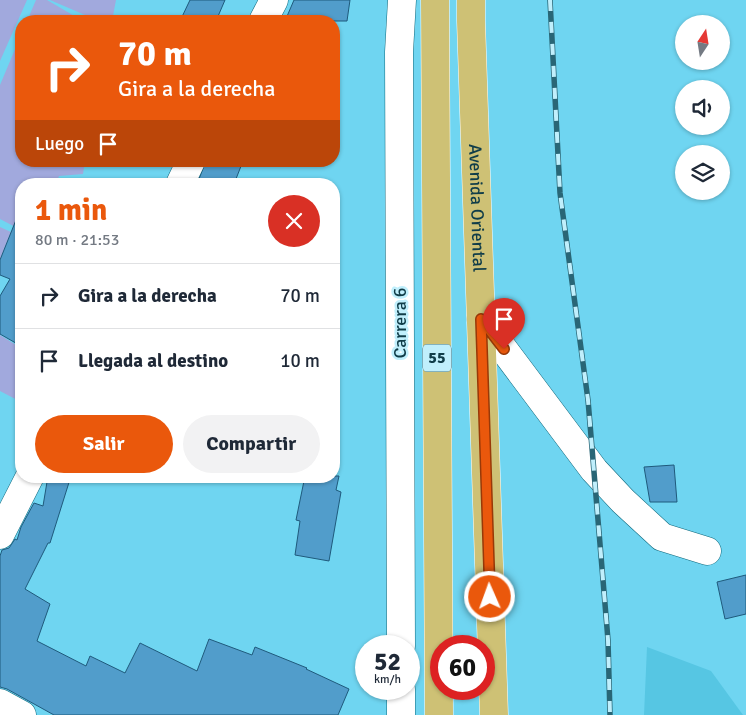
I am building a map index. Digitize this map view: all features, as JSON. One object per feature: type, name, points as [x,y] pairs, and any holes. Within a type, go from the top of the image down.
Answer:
[{"type":"main road","name":"55","points":[[435,0],[439,715]]},
{"type":"main road","name":"Avenida Oriental","points":[[471,0],[470,21],[494,715]]},
{"type":"street","points":[[266,15],[274,0]]},
{"type":"street","name":"Carrera 6","points":[[401,635],[399,52],[402,0]]},
{"type":"street","points":[[481,319],[594,470],[623,501],[662,537],[707,551]]},
{"type":"street","points":[[0,535],[26,483]]},
{"type":"street","points":[[401,700],[401,715]]},
{"type":"street","points":[[0,703],[22,715]]},
{"type":"shaded area","points":[[0,0],[27,0],[20,15],[15,15],[15,27],[0,61]]},
{"type":"shaded area","points":[[36,0],[47,0],[73,15],[30,15]]},
{"type":"shaded area","points":[[50,0],[116,0],[113,15],[85,15]]},
{"type":"shaded area","points":[[15,49],[15,167],[84,167],[83,174],[59,176],[58,178],[15,178],[15,227],[0,219],[0,85]]},
{"type":"shaded area","points":[[0,227],[11,232],[0,260]]},
{"type":"shaded area","points":[[0,335],[15,344],[15,399],[0,391]]},
{"type":"shaded area","points":[[647,647],[711,671],[743,715],[644,715]]},
{"type":"building","points":[[190,0],[225,0],[219,15],[183,15]]},
{"type":"building","points":[[294,0],[350,0],[347,21],[340,21],[340,15],[288,15]]},
{"type":"building","points":[[204,167],[241,167],[236,178],[199,178]]},
{"type":"building","points":[[15,222],[15,343],[0,334],[0,296],[10,279],[0,275],[0,260]]},
{"type":"building","points":[[674,465],[677,502],[650,502],[644,467]]},
{"type":"building","points":[[47,483],[69,483],[50,543],[48,543],[25,589],[50,604],[37,641],[86,666],[90,656],[125,673],[140,643],[197,671],[209,639],[252,655],[255,647],[307,668],[349,689],[338,715],[54,715],[0,687],[0,556],[2,550],[9,548],[15,539],[17,540],[21,527],[34,503],[43,506]]},
{"type":"building","points":[[304,483],[338,483],[336,490],[341,492],[329,561],[295,555],[300,521],[296,520]]},
{"type":"building","points":[[746,575],[746,614],[725,619],[717,582]]},
{"type":"railway","points":[[550,0],[560,193],[588,400],[608,640],[610,715]]},
{"type":"route","points":[[490,597],[481,319],[504,349]]}]
